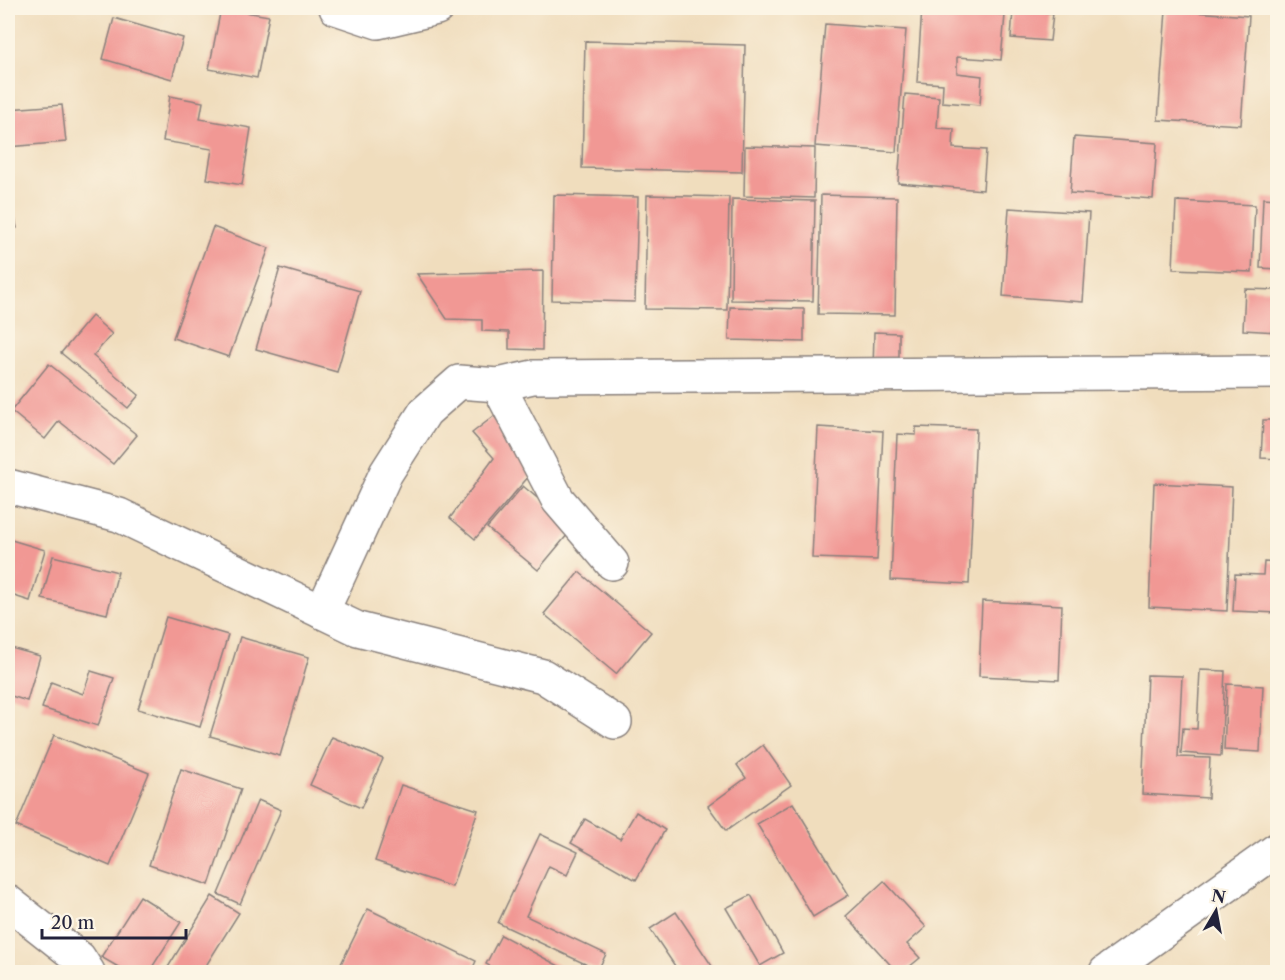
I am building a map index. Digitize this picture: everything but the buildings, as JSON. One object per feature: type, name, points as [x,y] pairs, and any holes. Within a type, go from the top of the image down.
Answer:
[{"type":"street","points":[[336,8],[378,22],[437,8]]},
{"type":"street","points":[[322,612],[386,473],[425,412],[459,382],[498,386],[533,377],[1278,372]]},
{"type":"street","points":[[498,386],[558,500],[612,563]]},
{"type":"street","points":[[8,486],[119,515],[358,628],[543,676],[615,722]]},
{"type":"street","points":[[1107,972],[1278,849]]},
{"type":"street","points":[[8,902],[79,957],[88,972]]}]
